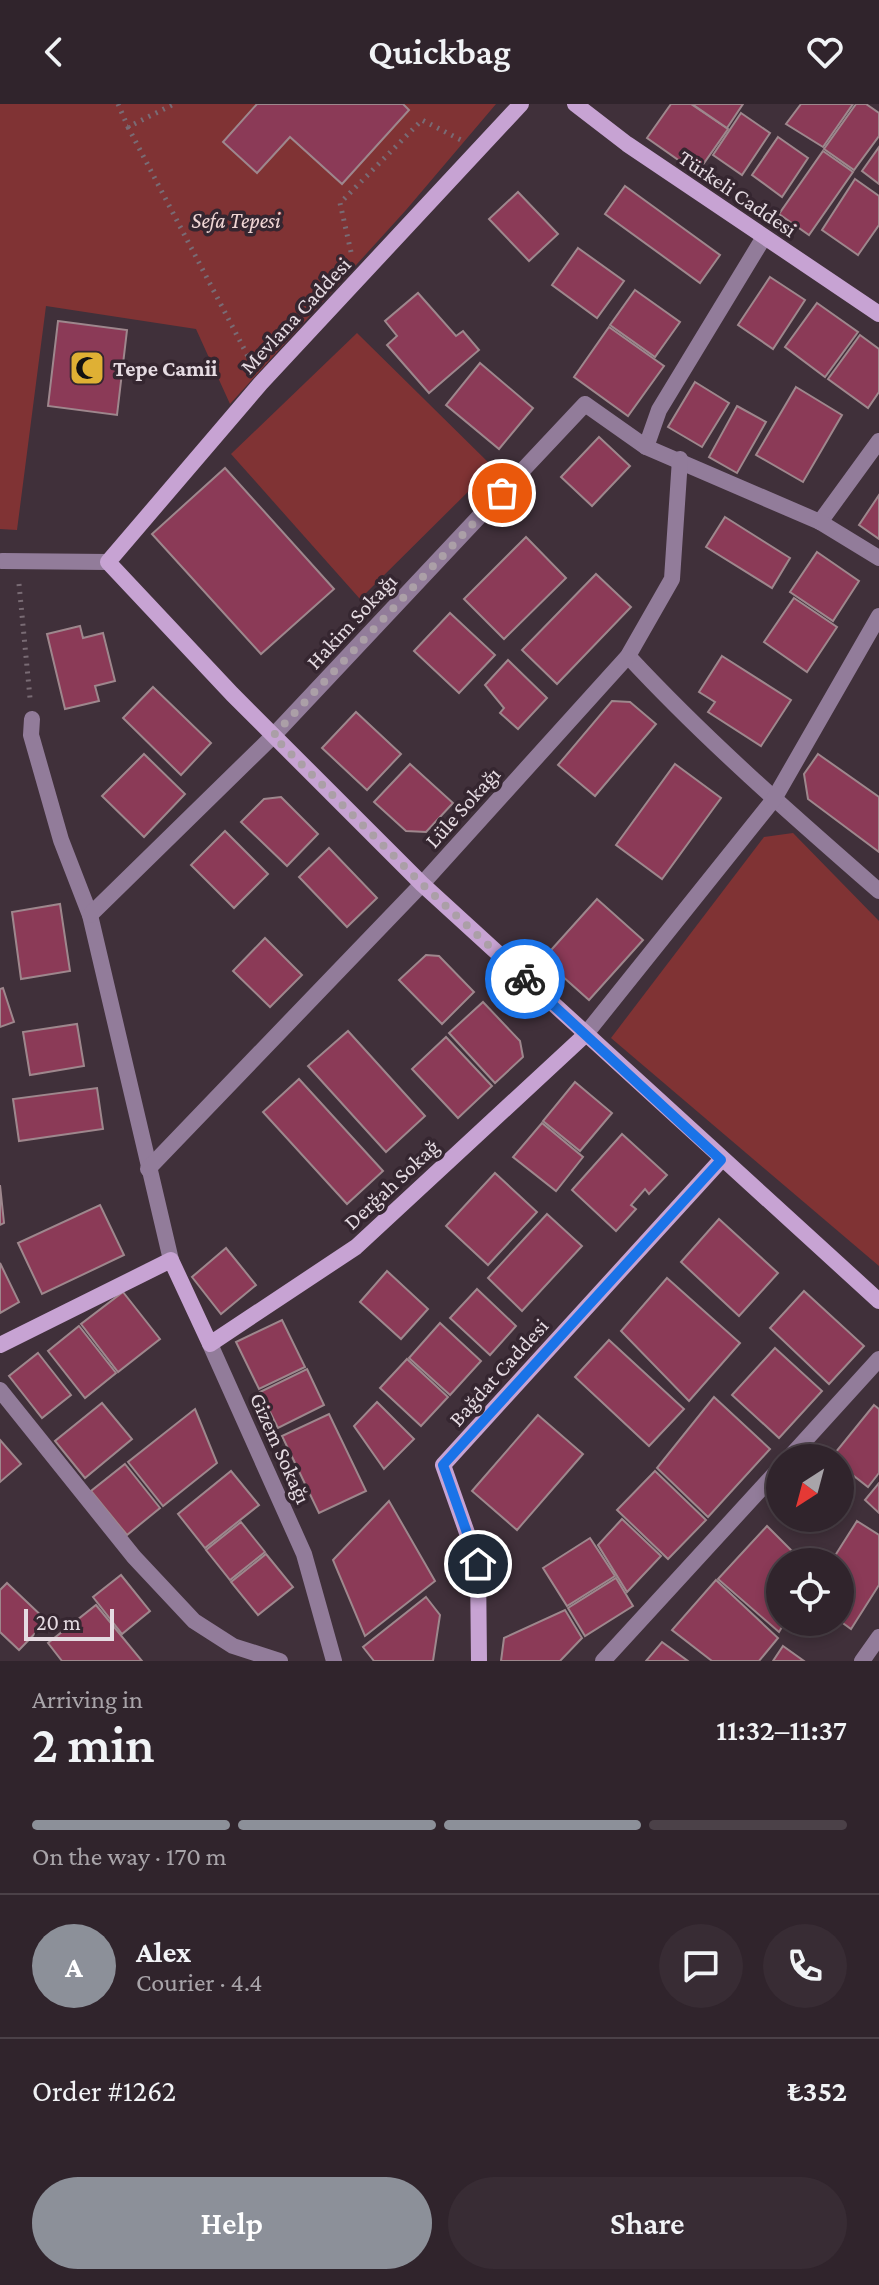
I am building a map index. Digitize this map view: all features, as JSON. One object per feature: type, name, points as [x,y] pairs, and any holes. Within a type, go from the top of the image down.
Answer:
[{"type":"street","name":"Mevlana Caddesi","points":[[108,562],[261,383],[521,104]]},
{"type":"street","name":"Türkeli Caddesi","points":[[575,104],[627,144],[879,314]]},
{"type":"street","points":[[764,237],[659,410],[646,447],[680,459],[820,522],[879,558]]},
{"type":"street","name":"Hakim Sokağı","points":[[90,915],[273,736],[585,404],[646,447]]},
{"type":"street","points":[[820,522],[879,441]]},
{"type":"street","name":"Lüle Sokağı","points":[[148,1169],[422,884],[628,656],[672,579],[680,459]]},
{"type":"street","points":[[10,561],[108,562],[273,736],[422,884],[879,1301]]},
{"type":"street","points":[[585,1035],[774,799],[879,616]]},
{"type":"street","points":[[628,656],[671,703],[879,891]]},
{"type":"street","points":[[0,1345],[171,1260],[90,915],[61,840],[31,735],[32,719]]},
{"type":"street","name":"Derğah Sokağ","points":[[210,1344],[356,1247],[585,1035]]},
{"type":"street","name":"Bağdat Caddesi","points":[[479,1661],[478,1564],[443,1465],[721,1160]]},
{"type":"street","name":"Gizem Sokağı","points":[[171,1260],[304,1554],[334,1661]]},
{"type":"street","points":[[802,1444],[879,1359]]},
{"type":"street","points":[[0,1390],[134,1557],[194,1621],[233,1646],[280,1661]]},
{"type":"street","points":[[603,1661],[766,1483]]},
{"type":"street","points":[[862,1661],[879,1637]]},
{"type":"path","points":[[118,104],[261,383]]},
{"type":"path","points":[[128,127],[174,104]]},
{"type":"path","points":[[357,281],[340,203],[422,120],[481,150]]},
{"type":"path","points":[[10,561],[32,719]]},
{"type":"green space","name":"Sefa Tepesi","points":[[0,104],[496,104],[406,210],[230,404],[196,329],[46,306],[17,530],[0,529]]},
{"type":"green space","points":[[357,333],[493,467],[360,599],[231,454]]},
{"type":"green space","points":[[793,833],[879,921],[879,1266],[611,1038],[764,837]]},
{"type":"building","points":[[257,104],[403,104],[409,110],[342,184],[290,137],[257,173],[223,142]]},
{"type":"building","points":[[671,104],[691,104],[728,129],[697,173],[647,138]]},
{"type":"building","points":[[692,104],[743,104],[727,128]]},
{"type":"building","points":[[801,104],[853,104],[823,147],[786,124]]},
{"type":"building","points":[[856,104],[866,104],[879,113],[879,136],[854,170],[824,149]]},
{"type":"building","points":[[741,113],[770,133],[742,175],[713,155]]},
{"type":"building","points":[[778,137],[808,158],[782,197],[752,175]]},
{"type":"building","points":[[879,147],[879,184],[862,171]]},
{"type":"building","points":[[823,151],[853,172],[809,235],[779,214]]},
{"type":"building","points":[[855,179],[879,196],[879,225],[858,255],[822,230]]},
{"type":"building","points":[[625,186],[720,255],[700,283],[605,214]]},
{"type":"building","points":[[518,192],[558,234],[529,261],[489,219]]},
{"type":"building","points":[[578,248],[624,281],[597,318],[552,285]]},
{"type":"building","points":[[770,277],[805,300],[773,349],[738,325]]},
{"type":"building","points":[[635,290],[680,322],[655,357],[610,325]]},
{"type":"building","points":[[418,293],[456,336],[463,331],[479,350],[429,393],[387,345],[397,336],[385,321]]},
{"type":"building","points":[[817,303],[858,332],[825,377],[785,347]]},
{"type":"building","name":"Tepe Camii","points":[[58,321],[127,330],[117,415],[48,406]]},
{"type":"building","points":[[609,327],[664,366],[628,416],[574,377]]},
{"type":"building","points":[[860,335],[879,349],[879,392],[868,408],[828,379]]},
{"type":"building","points":[[480,363],[533,408],[499,449],[446,405]]},
{"type":"building","points":[[695,382],[729,403],[702,447],[668,427]]},
{"type":"building","points":[[796,387],[842,415],[803,482],[756,455]]},
{"type":"building","points":[[737,406],[766,422],[737,473],[709,457]]},
{"type":"building","points":[[599,437],[630,466],[592,506],[561,477]]},
{"type":"building","points":[[225,468],[334,589],[261,654],[152,534]]},
{"type":"building","points":[[879,495],[879,539],[859,525]]},
{"type":"building","points":[[725,517],[790,558],[772,588],[706,547]]},
{"type":"building","points":[[526,537],[566,578],[504,639],[464,599]]},
{"type":"building","points":[[817,552],[859,581],[833,621],[790,592]]},
{"type":"building","points":[[596,574],[631,607],[557,684],[522,650]]},
{"type":"building","points":[[794,598],[837,627],[807,672],[764,642]]},
{"type":"building","points":[[450,613],[495,655],[459,693],[414,651]]},
{"type":"building","points":[[80,626],[83,638],[103,633],[115,681],[95,686],[99,701],[65,709],[47,634]]},
{"type":"building","points":[[722,656],[791,700],[761,746],[708,712],[715,702],[699,692]]},
{"type":"building","points":[[508,660],[547,698],[518,729],[500,713],[504,708],[485,685]]},
{"type":"building","points":[[153,687],[211,743],[181,775],[123,718]]},
{"type":"building","points":[[612,701],[630,702],[656,724],[595,796],[558,765]]},
{"type":"building","points":[[356,712],[401,754],[367,790],[322,748]]},
{"type":"building","points":[[144,754],[185,794],[144,837],[102,796]]},
{"type":"building","points":[[818,754],[879,797],[879,852],[808,799],[804,774]]},
{"type":"building","points":[[410,764],[453,803],[426,832],[406,831],[374,802]]},
{"type":"building","points":[[675,764],[721,798],[662,879],[616,845]]},
{"type":"building","points":[[281,797],[318,834],[287,866],[241,822],[264,799]]},
{"type":"building","points":[[225,831],[268,874],[234,908],[191,865]]},
{"type":"building","points":[[329,848],[377,898],[347,927],[299,877]]},
{"type":"building","points":[[597,899],[643,940],[589,1000],[543,959]]},
{"type":"building","points":[[60,904],[70,971],[21,979],[12,912]]},
{"type":"building","points":[[265,938],[302,975],[270,1007],[233,971]]},
{"type":"building","points":[[426,955],[439,956],[474,992],[442,1024],[399,980]]},
{"type":"building","points":[[3,988],[14,1022],[0,1027],[0,989]]},
{"type":"building","points":[[483,1002],[520,1041],[523,1057],[495,1083],[449,1033]]},
{"type":"building","points":[[77,1024],[84,1066],[30,1075],[23,1032]]},
{"type":"building","points":[[348,1031],[425,1116],[386,1152],[308,1066]]},
{"type":"building","points":[[446,1037],[492,1086],[458,1118],[412,1069]]},
{"type":"building","points":[[299,1079],[383,1171],[347,1204],[263,1112]]},
{"type":"building","points":[[575,1082],[612,1113],[580,1151],[543,1121]]},
{"type":"building","points":[[97,1088],[103,1129],[19,1141],[13,1099]]},
{"type":"building","points":[[542,1123],[583,1157],[556,1191],[513,1157]]},
{"type":"building","points":[[622,1134],[667,1175],[649,1194],[645,1189],[631,1205],[636,1209],[616,1231],[572,1190]]},
{"type":"building","points":[[495,1173],[537,1212],[488,1265],[446,1226]]},
{"type":"building","points":[[0,1185],[4,1223],[0,1225]]},
{"type":"building","points":[[100,1205],[124,1255],[42,1294],[18,1243]]},
{"type":"building","points":[[547,1214],[582,1246],[522,1311],[488,1278]]},
{"type":"building","points":[[719,1219],[778,1273],[739,1316],[681,1262]]},
{"type":"building","points":[[226,1248],[256,1285],[221,1314],[192,1277]]},
{"type":"building","points":[[0,1263],[19,1302],[0,1313]]},
{"type":"building","points":[[387,1271],[428,1309],[401,1339],[360,1302]]},
{"type":"building","points":[[667,1278],[740,1343],[689,1401],[621,1331]]},
{"type":"building","points":[[477,1289],[516,1326],[490,1355],[450,1318]]},
{"type":"building","points":[[804,1291],[864,1346],[829,1384],[770,1328]]},
{"type":"building","points":[[123,1292],[160,1339],[118,1372],[81,1324]]},
{"type":"building","points":[[282,1320],[305,1367],[259,1389],[236,1342]]},
{"type":"building","points":[[440,1323],[481,1361],[450,1395],[409,1358]]},
{"type":"building","points":[[79,1326],[116,1373],[85,1398],[48,1351]]},
{"type":"building","points":[[609,1340],[684,1409],[649,1446],[575,1377]]},
{"type":"building","points":[[775,1348],[822,1391],[779,1438],[732,1395]]},
{"type":"building","points":[[38,1353],[71,1395],[42,1418],[9,1376]]},
{"type":"building","points":[[407,1359],[448,1397],[421,1426],[380,1388]]},
{"type":"building","points":[[307,1369],[324,1405],[278,1428],[260,1392]]},
{"type":"building","points":[[714,1397],[766,1445],[766,1453],[708,1517],[657,1468]]},
{"type":"building","points":[[377,1402],[414,1439],[384,1469],[354,1426]]},
{"type":"building","points":[[102,1403],[132,1439],[85,1478],[55,1441]]},
{"type":"building","points":[[874,1405],[879,1409],[879,1473],[868,1487],[854,1476],[854,1444],[842,1444]]},
{"type":"building","points":[[195,1409],[217,1463],[163,1506],[128,1462]]},
{"type":"building","points":[[329,1414],[366,1491],[319,1513],[282,1436]]},
{"type":"building","points":[[538,1415],[583,1454],[517,1530],[472,1491]]},
{"type":"building","points":[[0,1440],[21,1464],[0,1482]]},
{"type":"building","points":[[125,1464],[160,1508],[127,1535],[91,1491]]},
{"type":"building","points":[[231,1471],[259,1505],[205,1548],[178,1514]]},
{"type":"building","points":[[655,1471],[706,1520],[668,1559],[617,1510]]},
{"type":"building","points":[[879,1483],[879,1513],[865,1500]]},
{"type":"building","points":[[389,1501],[435,1581],[365,1636],[333,1560]]},
{"type":"building","points":[[622,1519],[661,1556],[627,1592],[598,1545]]},
{"type":"building","points":[[857,1521],[879,1535],[879,1585],[854,1624],[854,1548],[840,1548],[850,1532],[854,1532]]},
{"type":"building","points":[[241,1522],[265,1552],[230,1580],[206,1550]]},
{"type":"building","points":[[766,1527],[766,1532],[773,1532],[789,1548],[766,1548],[766,1621],[718,1579]]},
{"type":"building","points":[[590,1538],[615,1576],[567,1606],[543,1568]]},
{"type":"building","points":[[266,1554],[293,1587],[258,1615],[231,1582]]},
{"type":"building","points":[[121,1575],[150,1611],[122,1634],[93,1597]]},
{"type":"building","points":[[616,1578],[633,1606],[585,1636],[568,1608]]},
{"type":"building","points":[[716,1580],[766,1627],[766,1636],[778,1638],[759,1661],[712,1661],[672,1630]]},
{"type":"building","points":[[7,1583],[47,1621],[19,1650],[0,1632],[0,1590]]},
{"type":"building","points":[[426,1597],[440,1615],[433,1661],[374,1661],[363,1647]]},
{"type":"building","points":[[96,1605],[142,1661],[62,1661],[48,1643]]},
{"type":"building","points":[[565,1610],[582,1638],[560,1661],[501,1661],[504,1638]]},
{"type":"building","points":[[662,1642],[688,1661],[646,1661]]},
{"type":"building","points":[[783,1646],[804,1661],[773,1661]]},
{"type":"way so far","points":[[502,493],[273,736],[422,884],[525,979]]},
{"type":"place","name":"Tepe Camii","points":[[87,368]]},
{"type":"route","points":[[478,1564],[443,1465],[721,1160],[525,979]]}]
